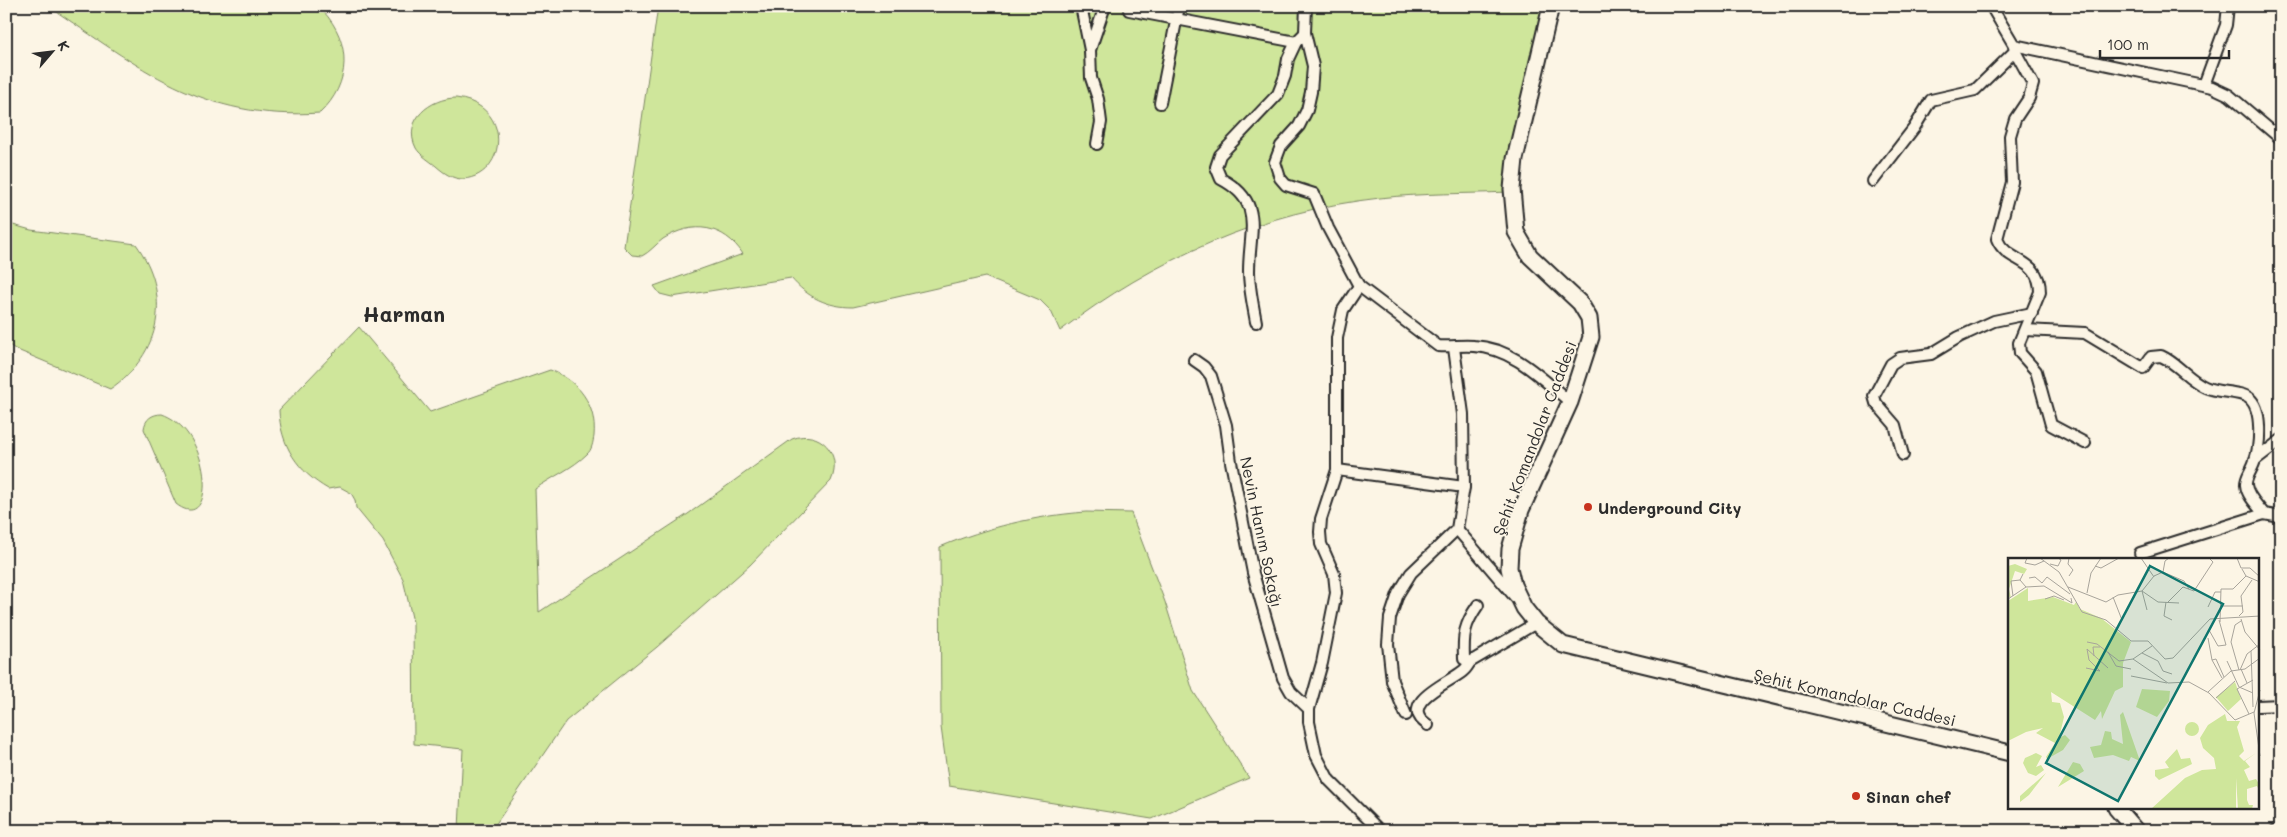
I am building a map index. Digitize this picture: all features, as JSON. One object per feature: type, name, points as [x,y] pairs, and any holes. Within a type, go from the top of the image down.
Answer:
[{"type":"main road","name":"Şehit Komandolar Caddesi","points":[[1551,6],[1515,159],[1512,189],[1516,232],[1530,256],[1580,302],[1589,318],[1591,337],[1570,402],[1521,510],[1510,549],[1509,568],[1513,584],[1524,608],[1536,624],[1563,645],[2008,753]]},
{"type":"main road","points":[[2118,810],[2136,831]]},
{"type":"street","points":[[1081,6],[1090,50],[1091,78],[1098,99],[1101,122],[1097,144]]},
{"type":"street","points":[[1090,50],[1105,6]]},
{"type":"street","points":[[1160,103],[1179,6]]},
{"type":"street","points":[[1306,6],[1305,33],[1313,66],[1312,92],[1307,110],[1299,126],[1280,146],[1277,153],[1276,170],[1286,185],[1314,194],[1328,228],[1359,286],[1438,346],[1454,348],[1473,346],[1502,351],[1527,366],[1570,402]]},
{"type":"street","points":[[1991,6],[2033,84],[2029,98],[2015,119],[2010,136],[2012,182],[1997,234],[2002,246],[2034,269],[2038,276],[2040,292],[2019,343],[2020,353],[2036,372],[2051,425],[2085,443]]},
{"type":"street","points":[[2204,85],[2226,25],[2228,6]]},
{"type":"street","points":[[1130,10],[1296,42]]},
{"type":"street","points":[[1256,322],[1249,272],[1253,222],[1250,208],[1243,196],[1233,186],[1221,179],[1216,167],[1220,155],[1278,94],[1285,76],[1288,59],[1296,42],[1305,33]]},
{"type":"street","points":[[2015,48],[2204,85],[2229,95],[2281,139]]},
{"type":"street","points":[[1873,181],[1914,128],[1931,100],[1974,90],[2015,48]]},
{"type":"street","points":[[1359,286],[1344,310],[1337,338],[1337,470],[1321,519],[1320,532],[1322,544],[1334,574],[1336,593],[1322,663],[1309,709],[1311,738],[1321,768],[1342,795],[1368,817],[1380,831]]},
{"type":"street","points":[[1903,455],[1895,425],[1874,400],[1875,391],[1892,364],[1905,356],[1919,357],[1931,354],[1994,320],[2032,313]]},
{"type":"street","points":[[2025,330],[2085,333],[2143,368],[2151,357],[2161,356],[2203,386],[2221,393],[2244,395],[2255,404],[2258,411],[2255,460],[2246,485],[2249,494],[2264,514]]},
{"type":"street","points":[[1406,715],[1392,680],[1388,644],[1390,618],[1398,594],[1411,573],[1458,529],[1464,488],[1462,414],[1454,348]]},
{"type":"street","name":"Nevin Hanım Sokağı","points":[[1194,360],[1204,367],[1211,376],[1226,425],[1231,462],[1253,573],[1283,678],[1291,692],[1309,709]]},
{"type":"street","points":[[2255,460],[2281,440]]},
{"type":"street","points":[[1337,470],[1464,488]]},
{"type":"street","points":[[2140,553],[2264,514],[2281,517]]},
{"type":"street","points":[[1458,529],[1524,608]]},
{"type":"street","points":[[1470,662],[1464,658],[1463,637],[1467,620],[1478,605]]},
{"type":"street","points":[[1428,725],[1423,722],[1418,714],[1421,702],[1430,692],[1464,671],[1470,662],[1536,624]]},
{"type":"street","points":[[2260,706],[2281,705]]},
{"type":"street","points":[[2275,831],[2281,828]]},
{"type":"green space","points":[[48,6],[294,6],[323,11],[339,36],[343,49],[344,63],[342,76],[338,89],[320,113],[278,113],[240,108],[206,99],[174,86],[113,50]]},
{"type":"green space","points":[[658,6],[1551,6],[1509,192],[1396,196],[1336,204],[1293,214],[1211,242],[1171,261],[1096,305],[1060,331],[1051,311],[1040,300],[985,277],[853,307],[844,307],[818,300],[804,291],[791,278],[672,297],[660,294],[654,286],[743,254],[727,237],[707,228],[685,229],[674,233],[663,239],[642,256],[632,255],[624,247]]},
{"type":"green space","points":[[456,98],[475,103],[488,113],[495,126],[498,140],[495,154],[489,166],[478,175],[463,179],[448,175],[425,158],[416,148],[413,138],[413,128],[421,112],[437,102]]},
{"type":"green space","points":[[6,223],[31,230],[136,244],[147,263],[154,283],[157,303],[156,322],[151,341],[141,359],[128,375],[110,389],[15,349],[6,343]]},
{"type":"green space","points":[[359,327],[430,412],[550,370],[569,380],[584,395],[589,404],[594,425],[594,436],[590,450],[575,464],[535,489],[539,612],[688,514],[792,439],[812,437],[820,440],[831,453],[834,462],[831,481],[750,565],[657,647],[566,721],[491,831],[460,831],[459,829],[463,749],[414,744],[413,622],[403,579],[383,541],[356,508],[355,500],[351,493],[340,487],[328,489],[317,482],[300,466],[287,446],[283,435],[279,410]]},
{"type":"green space","points":[[162,414],[179,424],[192,440],[200,459],[204,478],[203,494],[198,506],[189,510],[176,504],[144,429],[146,422],[150,418]]},
{"type":"green space","points":[[1086,512],[1131,513],[1165,602],[1193,691],[1249,778],[1152,819],[949,786],[941,727],[940,547],[993,528],[1048,516]]},
{"type":"place","name":"Underground City","points":[[1588,507]]},
{"type":"place","name":"Sinan chef","points":[[1856,796]]},
{"type":"district","name":"Harman","points":[[404,313]]}]
